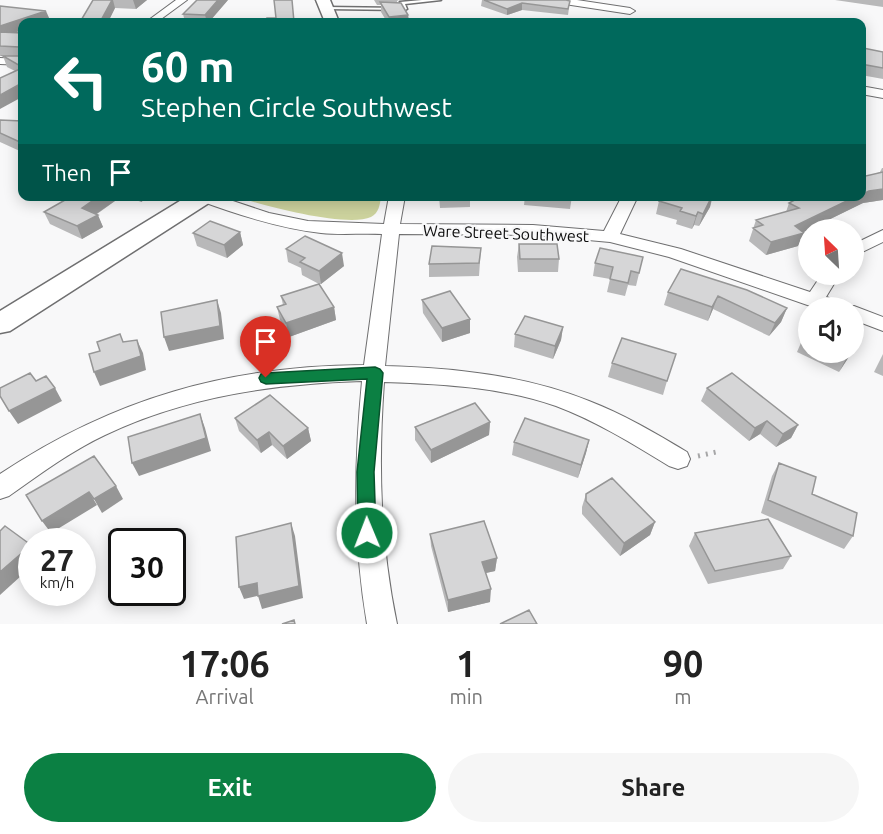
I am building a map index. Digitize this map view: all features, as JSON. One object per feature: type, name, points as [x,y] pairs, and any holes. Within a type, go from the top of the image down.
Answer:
[{"type":"street","points":[[157,18],[182,0]]},
{"type":"street","points":[[558,0],[630,11]]},
{"type":"street","points":[[624,18],[640,0]]},
{"type":"street","points":[[324,4],[330,18]]},
{"type":"street","points":[[0,61],[18,62]]},
{"type":"street","points":[[866,91],[883,94]]},
{"type":"street","points":[[0,324],[198,201]]},
{"type":"street","name":"Ware Street Southwest","points":[[215,201],[251,214],[297,226],[390,230],[533,230],[610,237],[675,253],[809,297]]},
{"type":"street","points":[[382,624],[367,533],[366,472],[390,230],[396,201]]},
{"type":"street","points":[[610,237],[628,201]]},
{"type":"street","points":[[864,245],[883,235]]},
{"type":"street","points":[[864,317],[883,324]]},
{"type":"street","points":[[0,488],[56,451],[104,426],[187,394],[230,384],[284,376],[375,373],[478,379],[506,383],[550,395],[593,412],[628,429],[678,459]]},
{"type":"lane","points":[[324,4],[405,9],[402,3],[439,0]]},
{"type":"green space","points":[[252,201],[380,201],[374,215],[360,220],[325,218]]},
{"type":"building","points":[[93,0],[112,0],[102,18],[82,18]]},
{"type":"building","points":[[197,0],[218,0],[205,15],[183,14]]},
{"type":"building","points":[[274,0],[292,0],[294,18],[276,18]]},
{"type":"building","points":[[484,0],[570,1],[568,9],[522,3],[507,9]]},
{"type":"building","points":[[380,2],[401,3],[408,15],[389,17]]},
{"type":"building","points":[[0,6],[46,11],[18,18],[18,20],[0,26]]},
{"type":"building","points":[[0,32],[18,33],[18,47],[0,46]]},
{"type":"building","points":[[866,49],[883,52],[883,68],[866,65]]},
{"type":"building","points":[[3,56],[18,56],[18,65]]},
{"type":"building","points":[[18,70],[18,85],[0,95],[0,78]]},
{"type":"building","points":[[0,120],[18,121],[18,141],[0,133]]},
{"type":"building","points":[[883,172],[883,189],[866,192],[866,176]]},
{"type":"building","points":[[63,201],[92,201],[82,208],[98,215],[77,226],[44,212]]},
{"type":"building","points":[[659,201],[710,201],[703,214],[698,212],[696,216],[680,211],[682,208]]},
{"type":"building","points":[[793,201],[847,201],[809,219],[798,219],[798,225],[795,226],[798,228],[798,235],[771,242],[753,228],[763,225],[756,220],[799,208],[789,203]]},
{"type":"building","points":[[210,221],[240,232],[224,245],[193,233]]},
{"type":"building","points":[[305,236],[342,253],[319,271],[300,262],[305,258],[286,249]]},
{"type":"building","points":[[519,244],[557,244],[559,259],[520,259]]},
{"type":"building","points":[[432,246],[481,248],[479,263],[429,264]]},
{"type":"building","points":[[600,248],[643,257],[639,273],[631,271],[628,283],[610,279],[613,267],[595,263]]},
{"type":"building","points":[[681,269],[747,290],[787,308],[775,323],[718,296],[712,307],[668,292]]},
{"type":"building","points":[[319,284],[334,307],[286,323],[277,307],[286,304],[281,296]]},
{"type":"building","points":[[450,291],[470,319],[442,328],[422,300]]},
{"type":"building","points":[[217,300],[220,326],[164,337],[161,312]]},
{"type":"building","points":[[525,316],[563,327],[555,346],[515,334]]},
{"type":"building","points":[[120,334],[123,342],[137,340],[141,356],[94,372],[89,354],[100,351],[97,342]]},
{"type":"building","points":[[622,338],[676,354],[667,381],[612,363]]},
{"type":"building","points":[[30,373],[36,381],[46,376],[55,388],[9,411],[0,396],[0,388]]},
{"type":"building","points":[[732,373],[798,425],[783,434],[767,421],[755,428],[707,388]]},
{"type":"building","points":[[270,395],[308,428],[283,446],[269,432],[257,440],[235,418]]},
{"type":"building","points":[[475,403],[490,422],[431,450],[415,427]]},
{"type":"building","points":[[200,414],[206,438],[132,463],[128,437]]},
{"type":"building","points":[[525,418],[589,440],[581,465],[514,442]]},
{"type":"building","points":[[94,456],[116,486],[94,499],[89,492],[42,521],[26,495]]},
{"type":"building","points":[[779,463],[816,477],[812,494],[857,513],[853,536],[768,500]]},
{"type":"building","points":[[612,478],[655,522],[624,543],[586,501],[586,494]]},
{"type":"building","points":[[768,519],[791,556],[715,571],[695,533]]},
{"type":"building","points":[[484,521],[497,558],[482,562],[491,589],[448,600],[430,534]]},
{"type":"building","points":[[291,523],[299,586],[258,596],[257,583],[239,587],[236,537]]},
{"type":"building","points":[[5,526],[18,536],[18,556],[0,572],[0,531]]},
{"type":"building","points":[[529,610],[537,624],[500,624]]},
{"type":"building","points":[[294,620],[295,624],[282,624]]},
{"type":"route","points":[[266,378],[375,373],[366,472],[367,533]]}]
